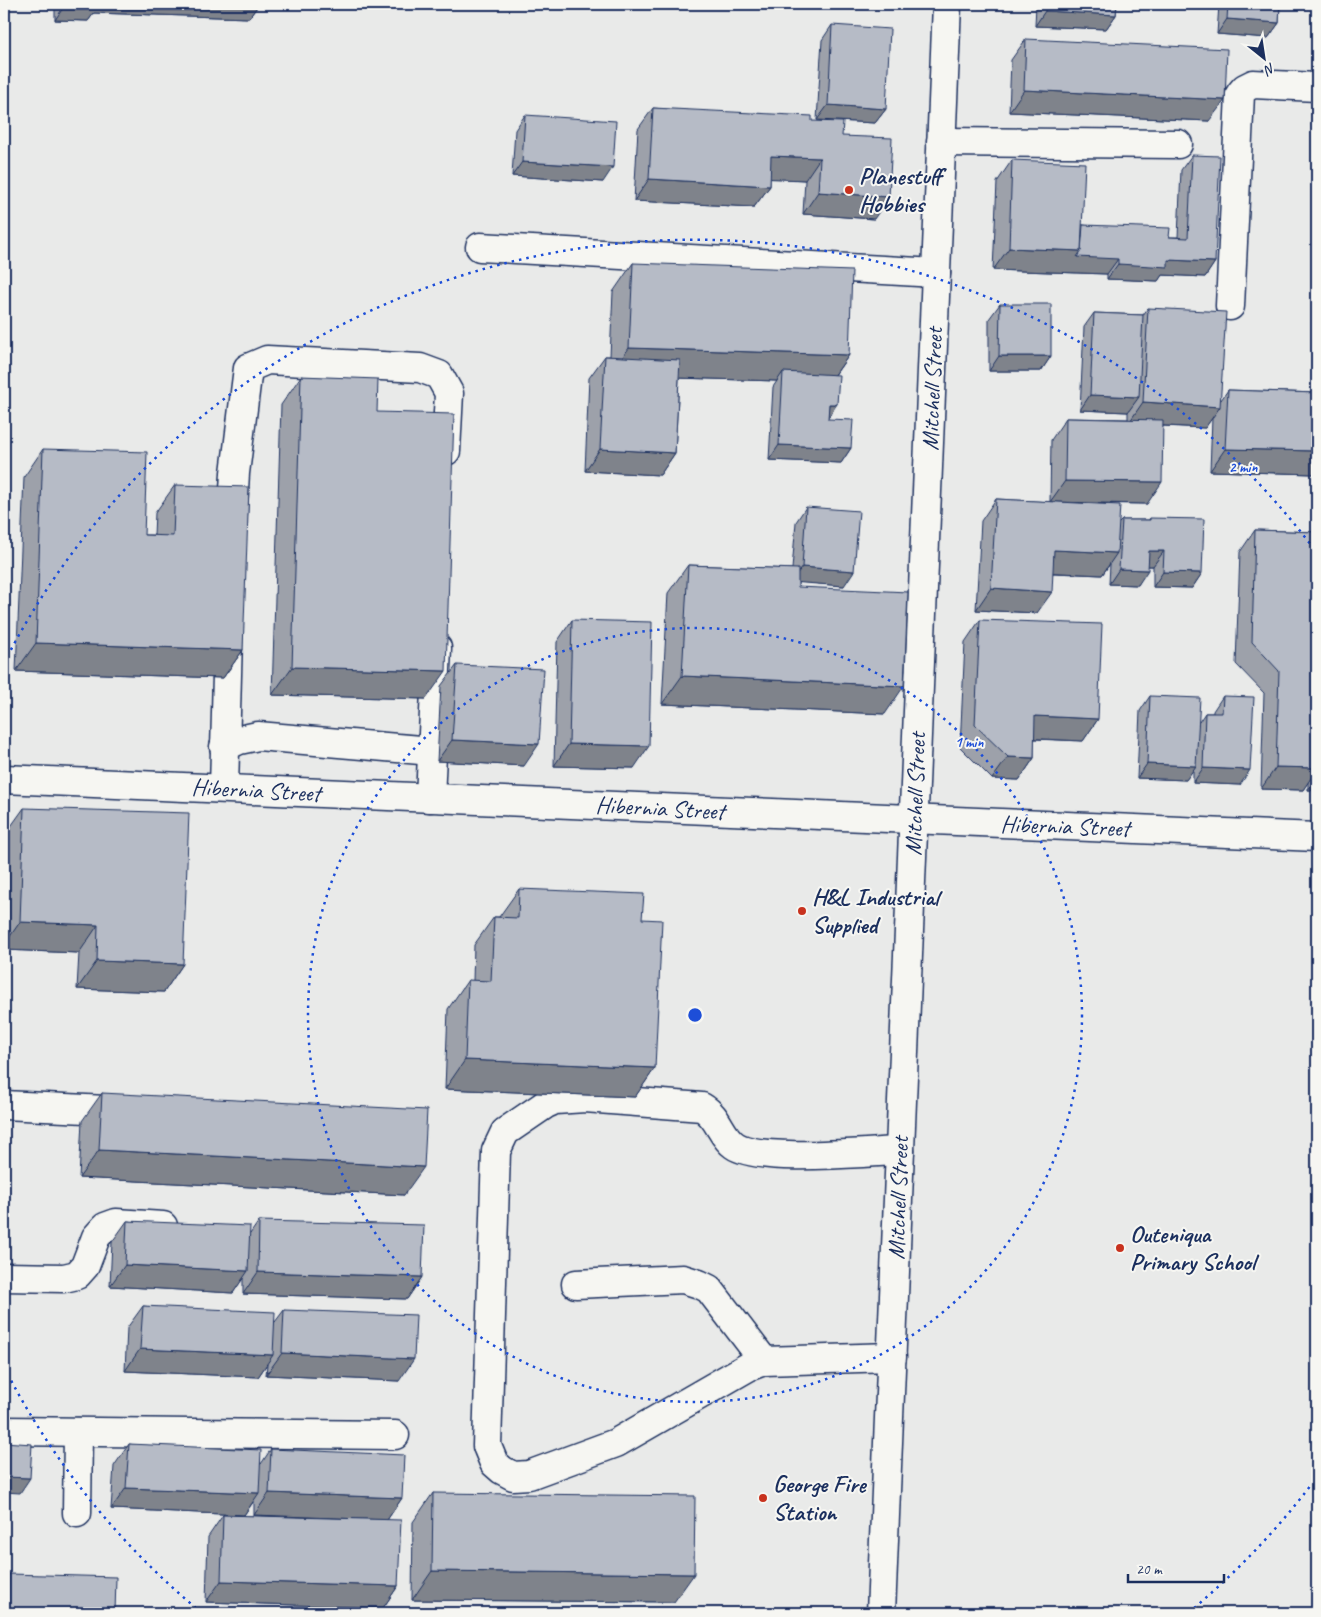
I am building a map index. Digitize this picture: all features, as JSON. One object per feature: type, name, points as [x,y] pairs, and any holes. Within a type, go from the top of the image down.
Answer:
[{"type":"street","name":"Mitchell Street","points":[[881,1613],[947,4]]},
{"type":"street","points":[[1230,306],[1240,94],[1245,88],[1253,84],[1317,87]]},
{"type":"street","points":[[942,142],[1178,144]]},
{"type":"street","points":[[480,247],[936,273]]},
{"type":"street","points":[[231,547],[234,473],[248,368],[267,360],[420,368],[439,376],[449,393],[445,472]]},
{"type":"street","points":[[224,788],[229,614]]},
{"type":"street","points":[[430,798],[438,622]]},
{"type":"street","points":[[224,747],[238,740],[258,736],[432,751]]},
{"type":"street","name":"Hibernia Street","points":[[4,779],[1317,837]]},
{"type":"street","points":[[892,1357],[764,1361],[748,1367],[616,1443],[529,1475],[513,1476],[502,1470],[494,1463],[487,1446],[496,1151],[505,1132],[546,1104],[556,1100],[585,1098],[702,1108],[713,1115],[734,1145],[763,1154],[784,1156],[900,1151]]},
{"type":"street","points":[[4,1104],[150,1112]]},
{"type":"street","points":[[4,1277],[64,1278],[77,1275],[85,1266],[96,1237],[105,1227],[116,1224],[184,1226]]},
{"type":"street","points":[[576,1284],[683,1279],[699,1284],[709,1289],[764,1361]]},
{"type":"street","points":[[4,1431],[395,1435]]},
{"type":"street","points":[[77,1513],[78,1432]]},
{"type":"building","points":[[99,4],[99,6],[65,5]]},
{"type":"building","points":[[1046,4],[1117,4],[1116,15],[1045,11]]},
{"type":"building","points":[[1228,4],[1280,4],[1279,23],[1227,19]]},
{"type":"building","points":[[832,25],[890,29],[886,109],[828,105]]},
{"type":"building","points":[[1026,39],[1227,49],[1225,100],[1024,90]]},
{"type":"building","points":[[653,108],[812,116],[812,121],[843,122],[842,136],[892,138],[889,197],[818,192],[820,158],[771,156],[770,186],[649,179]]},
{"type":"building","points":[[525,115],[616,121],[613,167],[522,162]]},
{"type":"building","points":[[1192,155],[1220,156],[1215,262],[1168,260],[1168,267],[1118,264],[1118,259],[1077,257],[1081,251],[1083,225],[1170,228],[1169,237],[1188,238]]},
{"type":"building","points":[[1012,160],[1085,163],[1081,251],[1009,248]]},
{"type":"building","points":[[633,263],[852,271],[849,355],[629,348]]},
{"type":"building","points":[[1000,304],[1051,304],[1051,356],[999,356]]},
{"type":"building","points":[[1148,308],[1226,312],[1220,407],[1143,402]]},
{"type":"building","points":[[1094,313],[1143,315],[1139,397],[1090,395]]},
{"type":"building","points":[[605,356],[680,360],[675,453],[600,449]]},
{"type":"building","points":[[783,372],[839,375],[837,404],[829,404],[828,419],[853,420],[851,448],[779,445]]},
{"type":"building","points":[[301,376],[378,379],[377,412],[454,414],[446,671],[292,667]]},
{"type":"building","points":[[1228,390],[1317,393],[1317,451],[1225,449]]},
{"type":"building","points":[[1066,418],[1163,420],[1162,482],[1065,481]]},
{"type":"building","points":[[43,449],[147,452],[144,535],[173,536],[175,485],[249,487],[243,650],[36,643]]},
{"type":"building","points":[[996,499],[1120,505],[1117,553],[1054,550],[1052,592],[991,588]]},
{"type":"building","points":[[806,507],[859,511],[854,571],[802,567]]},
{"type":"building","points":[[1150,518],[1204,519],[1202,573],[1163,572],[1164,551],[1149,551],[1148,570],[1119,569],[1122,520],[1150,520]]},
{"type":"building","points":[[1255,530],[1317,532],[1317,768],[1276,767],[1279,671],[1252,642]]},
{"type":"building","points":[[688,565],[798,569],[798,587],[908,592],[904,686],[682,676]]},
{"type":"building","points":[[572,620],[652,622],[649,746],[569,744]]},
{"type":"building","points":[[980,620],[1102,624],[1098,719],[1035,716],[1034,758],[1008,757],[975,725]]},
{"type":"building","points":[[457,665],[544,669],[539,744],[452,740]]},
{"type":"building","points":[[1150,696],[1200,698],[1196,766],[1147,764]]},
{"type":"building","points":[[1223,696],[1254,697],[1250,770],[1203,768],[1205,713],[1222,713]]},
{"type":"building","points":[[24,808],[189,813],[183,964],[97,961],[98,925],[20,922]]},
{"type":"building","points":[[519,889],[644,894],[642,919],[662,920],[655,1068],[465,1060],[468,980],[491,981],[494,917],[518,918]]},
{"type":"building","points":[[102,1093],[427,1110],[424,1167],[99,1150]]},
{"type":"building","points":[[127,1221],[250,1226],[248,1271],[125,1265]]},
{"type":"building","points":[[259,1221],[424,1225],[422,1277],[258,1272]]},
{"type":"building","points":[[143,1306],[275,1312],[273,1355],[140,1349]]},
{"type":"building","points":[[284,1310],[416,1315],[414,1359],[282,1353]]},
{"type":"building","points":[[4,1442],[32,1444],[30,1478],[4,1477]]},
{"type":"building","points":[[129,1444],[261,1450],[259,1493],[126,1488]]},
{"type":"building","points":[[271,1449],[404,1455],[402,1498],[269,1493]]},
{"type":"building","points":[[433,1493],[695,1496],[694,1574],[432,1571]]},
{"type":"building","points":[[223,1515],[401,1520],[398,1586],[221,1581]]},
{"type":"building","points":[[9,1574],[116,1577],[115,1613],[8,1613]]},
{"type":"place","name":"Planestuff Hobbies","points":[[849,190]]},
{"type":"place","name":"H&L Industrial Supplied","points":[[802,911]]},
{"type":"place","name":"Outeniqua Primary School","points":[[1120,1248]]},
{"type":"place","name":"George Fire Station","points":[[763,1498]]}]
